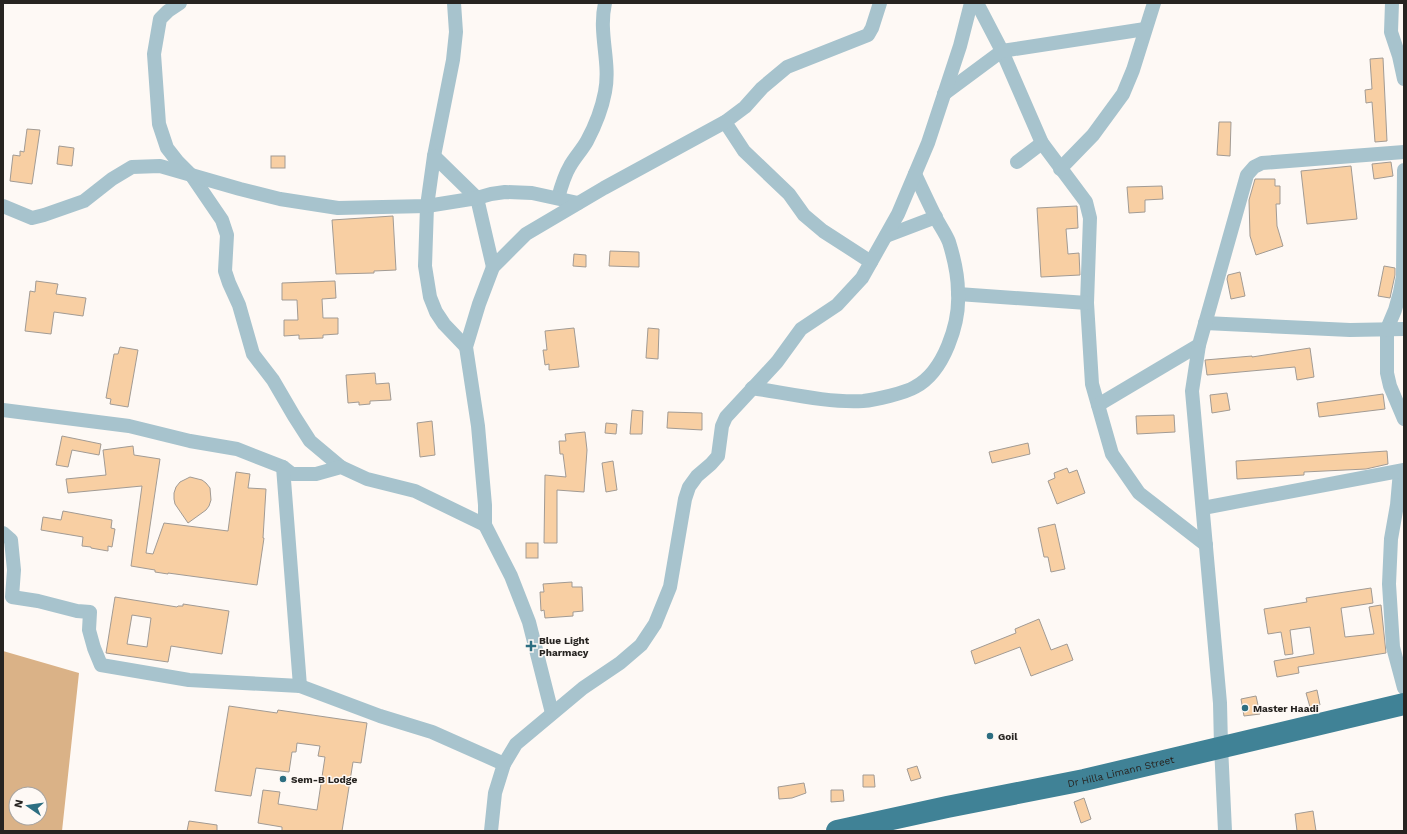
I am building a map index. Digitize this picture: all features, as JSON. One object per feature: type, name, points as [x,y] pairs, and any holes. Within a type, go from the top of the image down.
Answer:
[{"type":"highway","name":"Dr Hilla Limann Street","points":[[837,831],[871,827],[947,807],[1084,780],[1221,746],[1404,704]]},
{"type":"street","points":[[180,3],[168,11],[160,19],[154,54],[159,124],[167,148],[192,176],[222,220],[227,235],[225,271],[239,305],[253,354],[274,380],[310,441],[341,467],[367,478],[415,492],[485,525]]},
{"type":"street","points":[[454,3],[456,32],[453,60],[434,156],[427,206],[425,266],[430,297],[436,312],[444,324],[466,347]]},
{"type":"street","points":[[558,198],[567,172],[587,141],[597,120],[605,91],[607,67],[602,37],[602,13],[605,3]]},
{"type":"street","points":[[552,713],[529,622],[511,576],[485,525],[485,505],[478,426],[466,347],[479,304],[493,267],[526,234],[578,203],[725,122],[745,107],[762,88],[787,67],[868,35],[872,28],[880,3]]},
{"type":"street","points":[[491,831],[496,793],[504,764],[516,744],[583,688],[620,663],[641,645],[655,624],[670,587],[684,499],[689,487],[697,476],[718,456],[722,426],[726,417],[777,362],[801,329],[837,305],[862,278],[898,214],[928,143],[960,46],[971,3]]},
{"type":"street","points":[[977,3],[1002,51],[1042,144],[1086,202],[1090,218],[1087,303],[1092,384],[1112,454],[1139,493],[1206,544]]},
{"type":"street","points":[[1060,169],[1093,135],[1123,94],[1154,3]]},
{"type":"street","points":[[1392,3],[1391,32],[1399,56],[1404,79]]},
{"type":"street","points":[[944,94],[1002,51],[1145,29]]},
{"type":"street","points":[[725,122],[744,151],[789,194],[804,215],[823,231],[871,262]]},
{"type":"street","points":[[1018,162],[1042,144]]},
{"type":"street","points":[[1225,831],[1220,703],[1192,391],[1199,345],[1247,175],[1254,167],[1262,162],[1404,152]]},
{"type":"street","points":[[434,156],[477,198],[493,267]]},
{"type":"street","points":[[3,206],[32,218],[44,215],[84,201],[112,179],[132,167],[160,166],[280,199],[338,208],[427,206],[505,192],[532,193],[578,203]]},
{"type":"street","points":[[1404,170],[1402,276],[1400,292],[1395,310],[1387,329],[1388,380],[1404,419]]},
{"type":"street","points":[[752,388],[812,398],[863,401],[888,396],[916,387],[932,374],[946,353],[954,329],[958,294],[957,275],[948,240],[915,174]]},
{"type":"street","points":[[886,236],[936,217]]},
{"type":"street","points":[[958,294],[1087,303]]},
{"type":"street","points":[[1205,323],[1350,330],[1404,329]]},
{"type":"street","points":[[1098,404],[1199,345]]},
{"type":"street","points":[[3,410],[129,426],[190,441],[237,449],[283,467],[292,474],[316,474],[341,467]]},
{"type":"street","points":[[283,467],[300,686]]},
{"type":"street","points":[[1203,508],[1402,470],[1391,539],[1389,584],[1393,647],[1404,688]]},
{"type":"street","points":[[3,533],[11,540],[14,570],[12,597],[38,601],[77,611],[90,612],[89,630],[101,665],[189,680],[300,686],[380,716],[432,732],[504,764]]},
{"type":"shaded area","points":[[3,651],[79,673],[62,831],[3,831]]},
{"type":"building","points":[[1383,58],[1387,141],[1375,142],[1372,102],[1366,103],[1365,90],[1372,89],[1370,59]]},
{"type":"building","points":[[1219,122],[1231,122],[1230,156],[1217,155]]},
{"type":"building","points":[[27,129],[40,130],[32,184],[10,181],[13,155],[20,156],[20,151],[24,152]]},
{"type":"building","points":[[59,146],[74,148],[72,166],[57,164]]},
{"type":"building","points":[[271,156],[285,156],[285,168],[271,168]]},
{"type":"building","points":[[1391,162],[1393,176],[1374,179],[1372,164]]},
{"type":"building","points":[[1351,166],[1357,219],[1307,224],[1301,171]]},
{"type":"building","points":[[1255,179],[1275,179],[1275,186],[1280,186],[1280,204],[1276,204],[1277,226],[1283,246],[1256,255],[1250,236],[1249,200]]},
{"type":"building","points":[[1162,186],[1163,199],[1145,200],[1145,212],[1129,213],[1127,187]]},
{"type":"building","points":[[1077,206],[1078,228],[1066,229],[1068,254],[1079,253],[1080,275],[1041,277],[1037,208]]},
{"type":"building","points":[[393,216],[396,270],[374,271],[374,273],[336,274],[332,220]]},
{"type":"building","points":[[610,251],[639,252],[639,267],[609,266]]},
{"type":"building","points":[[574,254],[586,255],[586,267],[573,266]]},
{"type":"building","points":[[1384,266],[1395,268],[1390,298],[1378,296]]},
{"type":"building","points":[[1240,272],[1245,296],[1231,299],[1227,279],[1228,275]]},
{"type":"building","points":[[36,281],[58,284],[56,294],[86,298],[83,316],[54,312],[51,334],[25,331],[30,291],[35,292]]},
{"type":"building","points":[[335,281],[336,298],[322,299],[323,318],[338,318],[338,334],[323,335],[323,338],[299,339],[299,335],[284,336],[284,320],[298,320],[297,300],[282,300],[282,283]]},
{"type":"building","points":[[574,328],[579,367],[549,370],[549,364],[545,365],[543,350],[547,350],[545,331]]},
{"type":"building","points":[[648,328],[659,329],[658,359],[646,358]]},
{"type":"building","points":[[120,347],[138,350],[128,407],[110,404],[111,399],[106,398],[114,354],[118,354]]},
{"type":"building","points":[[1310,348],[1314,377],[1297,380],[1295,367],[1207,375],[1205,360],[1252,357]]},
{"type":"building","points":[[375,373],[376,384],[389,383],[391,400],[370,401],[370,404],[359,405],[359,402],[348,403],[346,375]]},
{"type":"building","points":[[1227,393],[1230,410],[1212,413],[1210,395]]},
{"type":"building","points":[[1383,394],[1385,409],[1319,417],[1317,403]]},
{"type":"building","points":[[632,410],[643,411],[642,434],[630,434]]},
{"type":"building","points":[[668,412],[702,413],[702,430],[667,428]]},
{"type":"building","points":[[1174,415],[1175,432],[1137,434],[1136,416]]},
{"type":"building","points":[[432,421],[435,455],[420,457],[417,423]]},
{"type":"building","points":[[606,423],[617,424],[616,434],[605,433]]},
{"type":"building","points":[[585,432],[587,450],[584,492],[557,490],[557,543],[544,543],[545,475],[566,477],[563,454],[560,454],[559,441],[566,441],[565,434]]},
{"type":"building","points":[[62,436],[101,444],[99,455],[72,450],[68,467],[56,465]]},
{"type":"building","points":[[1028,443],[1030,454],[992,463],[989,452]]},
{"type":"building","points":[[133,446],[134,455],[160,459],[146,553],[153,554],[164,523],[228,531],[236,472],[250,474],[248,488],[266,489],[264,538],[257,585],[168,574],[131,566],[142,486],[68,493],[66,479],[106,475],[103,450]]},
{"type":"building","points":[[1387,451],[1388,464],[1366,469],[1304,472],[1304,475],[1237,479],[1236,461]]},
{"type":"building","points":[[613,461],[617,490],[606,492],[602,463]]},
{"type":"building","points":[[1067,468],[1069,473],[1077,470],[1085,493],[1057,504],[1048,481],[1055,478],[1054,473]]},
{"type":"building","points":[[190,477],[202,480],[206,483],[210,488],[211,500],[206,510],[188,523],[175,504],[174,493],[180,482]]},
{"type":"building","points":[[63,511],[112,520],[111,528],[115,529],[112,547],[108,546],[108,551],[82,546],[83,537],[41,530],[43,517],[61,520]]},
{"type":"building","points":[[1055,524],[1065,569],[1051,572],[1048,557],[1044,557],[1038,528]]},
{"type":"building","points":[[526,543],[538,543],[538,558],[526,558]]},
{"type":"building","points":[[572,582],[572,587],[582,587],[583,611],[573,612],[573,616],[545,618],[544,610],[541,611],[540,592],[544,592],[543,584]]},
{"type":"building","points":[[1371,588],[1373,603],[1341,608],[1345,637],[1374,634],[1369,607],[1381,605],[1386,653],[1298,667],[1299,673],[1277,677],[1274,661],[1314,654],[1310,627],[1290,630],[1293,654],[1285,655],[1281,632],[1268,634],[1264,609],[1307,602],[1306,598]]},
{"type":"building","points":[[115,597],[177,607],[183,606],[183,604],[229,611],[222,654],[171,646],[168,662],[106,653]],"holes":[[[132,615],[151,618],[147,647],[127,644]]]},
{"type":"building","points":[[1039,619],[1051,650],[1067,644],[1073,660],[1031,676],[1020,647],[975,664],[971,651],[1016,633],[1015,629]]},
{"type":"building","points":[[1317,690],[1320,705],[1310,707],[1306,693]]},
{"type":"building","points":[[1256,696],[1260,714],[1244,716],[1241,699]]},
{"type":"building","points":[[229,706],[277,713],[278,710],[367,723],[361,763],[353,762],[342,831],[282,831],[282,827],[258,823],[263,790],[280,792],[278,804],[317,810],[325,757],[318,756],[320,746],[297,743],[296,752],[292,752],[289,772],[256,768],[251,796],[215,791]]},
{"type":"building","points":[[917,766],[921,778],[911,781],[907,769]]},
{"type":"building","points":[[863,775],[874,775],[875,787],[863,787]]},
{"type":"building","points":[[804,783],[806,793],[792,798],[779,799],[778,787]]},
{"type":"building","points":[[831,790],[843,790],[844,801],[831,802]]},
{"type":"building","points":[[1084,798],[1091,819],[1081,823],[1074,802]]},
{"type":"building","points":[[1313,811],[1316,831],[1297,831],[1295,814]]},
{"type":"building","points":[[189,821],[217,825],[217,831],[187,831]]},
{"type":"place","name":"Blue Light Pharmacy","points":[[531,646]]},
{"type":"place","name":"Master Haadi","points":[[1245,708]]},
{"type":"place","name":"Goil","points":[[990,736]]},
{"type":"place","name":"Sem-B Lodge","points":[[283,779]]}]
